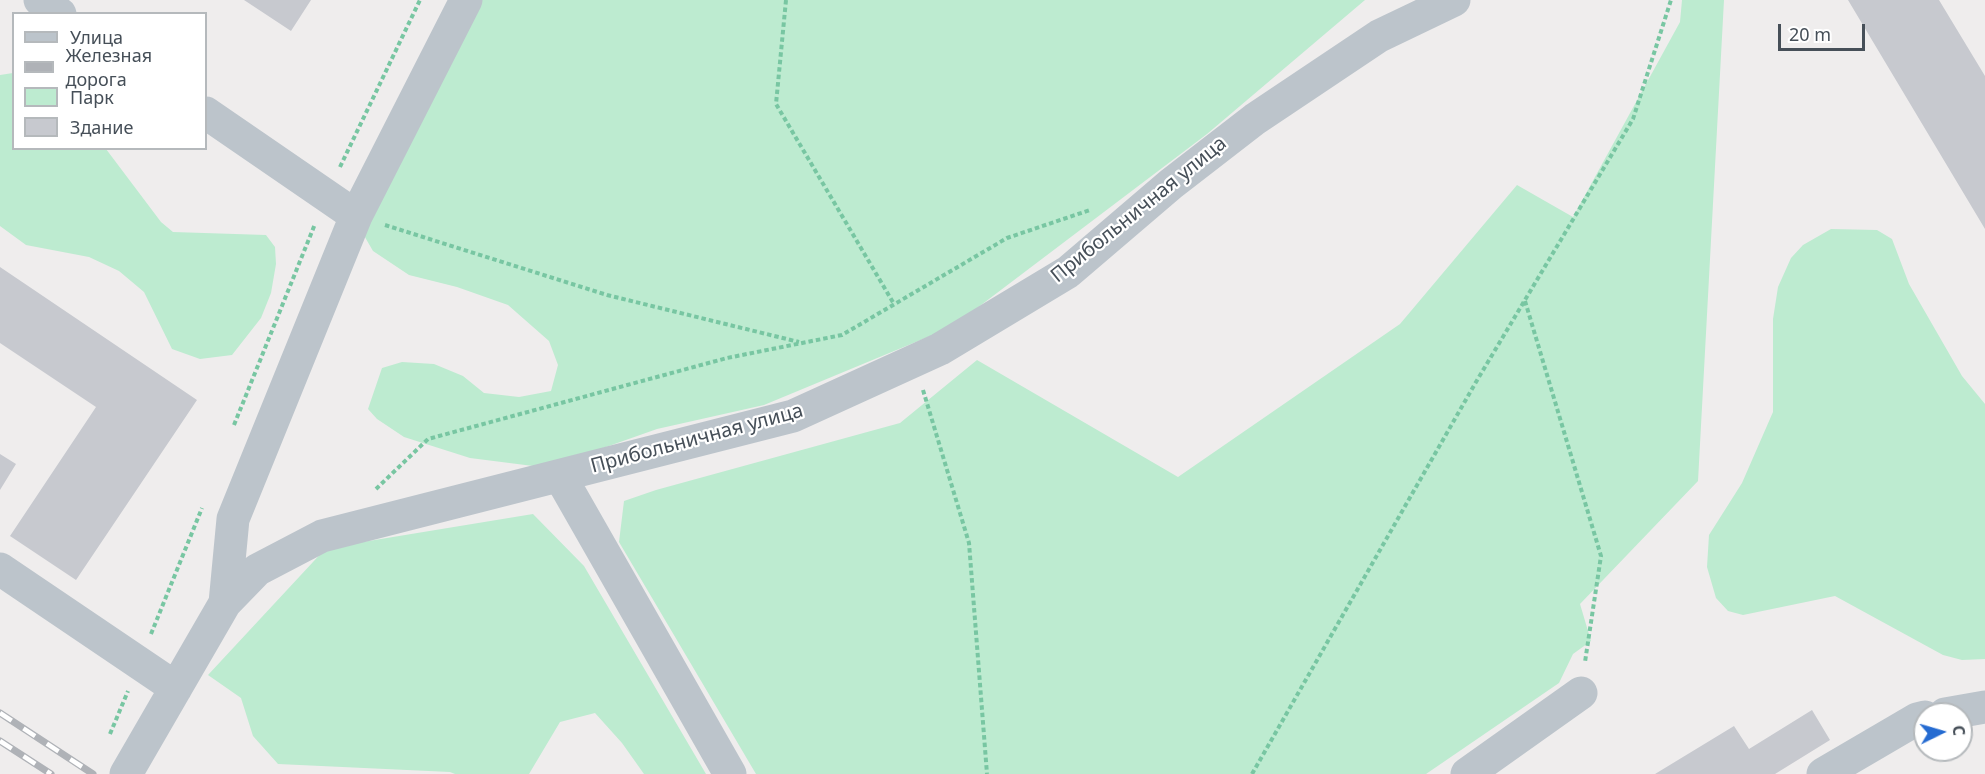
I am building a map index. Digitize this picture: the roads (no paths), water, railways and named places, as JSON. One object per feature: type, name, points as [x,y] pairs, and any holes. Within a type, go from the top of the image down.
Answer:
[{"type":"street","points":[[40,0],[57,12]]},
{"type":"street","points":[[225,603],[233,519],[356,216],[466,0]]},
{"type":"street","name":"Прибольничная улица","points":[[126,774],[225,603],[256,570],[322,536],[793,416],[940,348],[1068,272],[1171,184],[1255,119],[1378,36],[1454,0]]},
{"type":"street","points":[[207,114],[356,216]]},
{"type":"street","points":[[560,476],[730,774]]},
{"type":"street","points":[[0,569],[176,688]]},
{"type":"street","points":[[1467,774],[1581,693]]},
{"type":"street","points":[[1823,774],[1913,721]]},
{"type":"railway","points":[[0,713],[93,774]]},
{"type":"railway","points":[[0,741],[51,774]]}]
